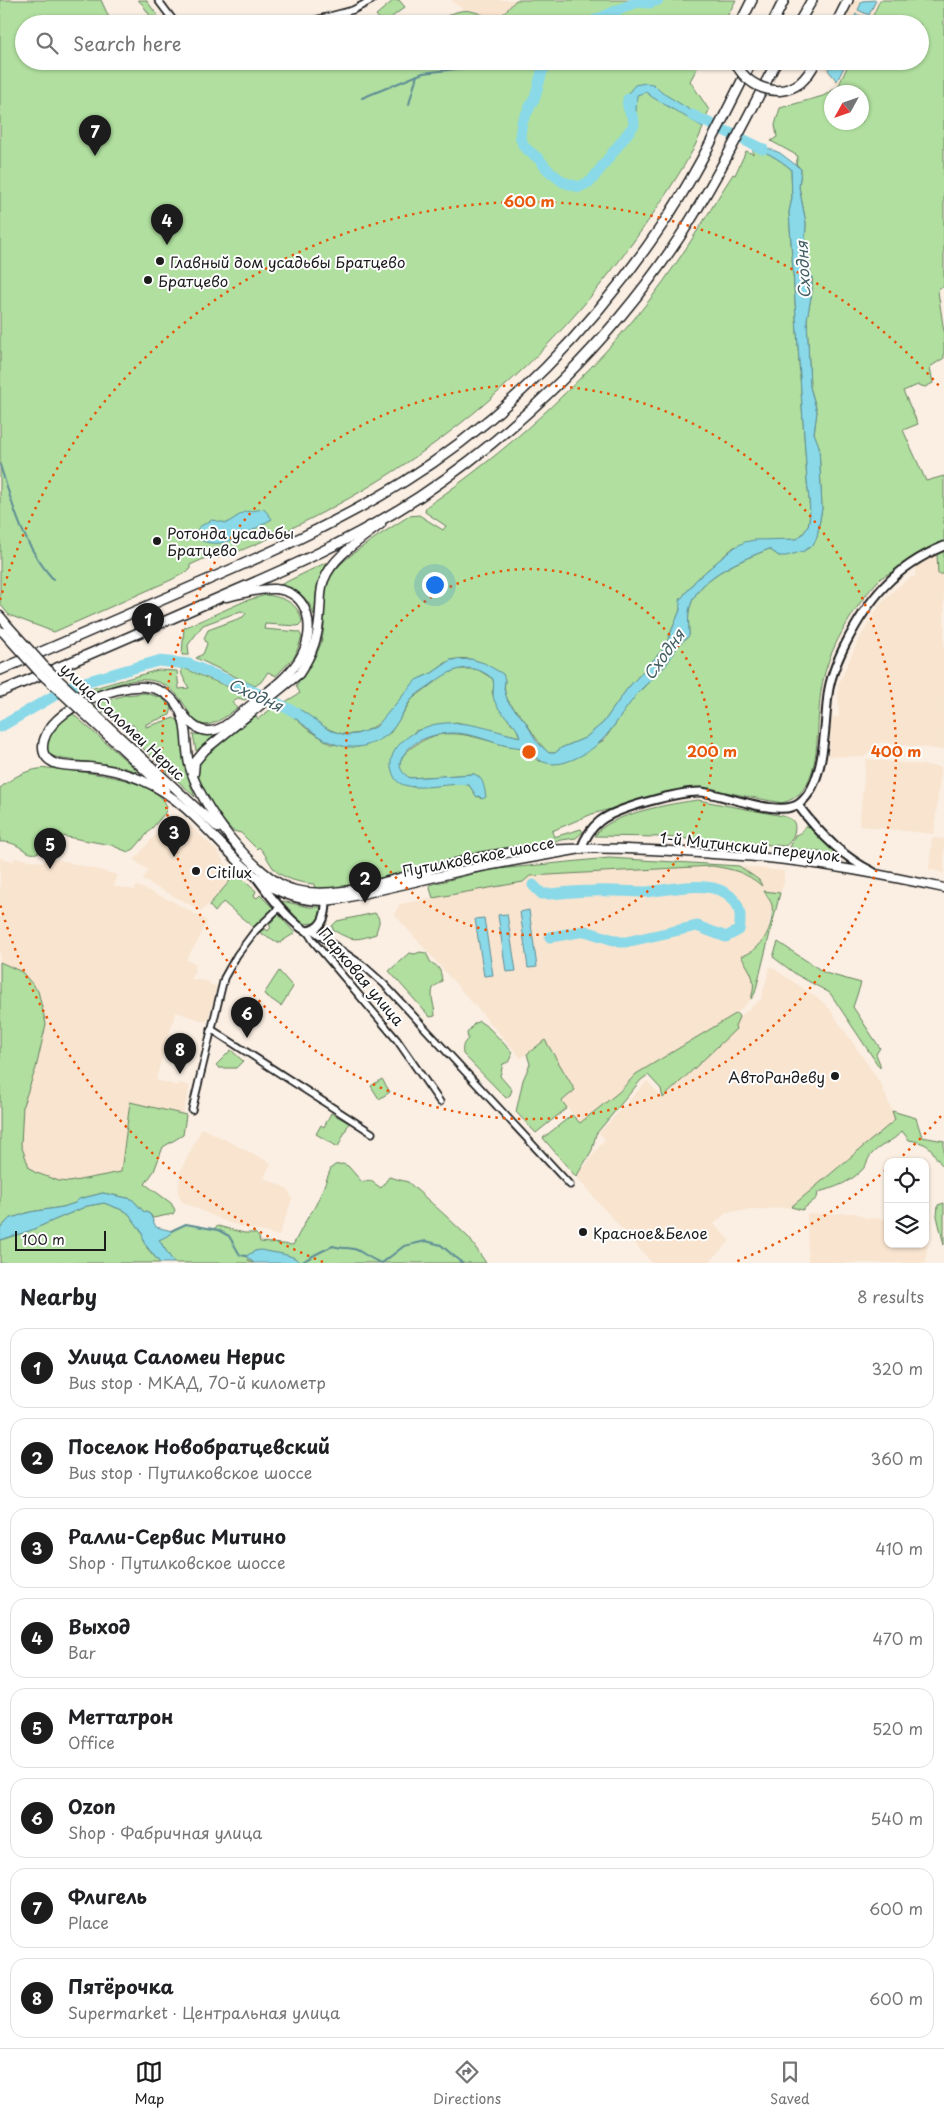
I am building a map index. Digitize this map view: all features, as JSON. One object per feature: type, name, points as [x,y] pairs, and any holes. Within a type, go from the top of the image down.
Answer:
[{"type":"main road","points":[[744,15],[752,0]]},
{"type":"main road","points":[[776,15],[784,0]]},
{"type":"main road","points":[[803,15],[812,0]]},
{"type":"main road","points":[[840,15],[848,0]]},
{"type":"main road","points":[[740,70],[753,84],[764,89],[777,90],[789,88],[800,82],[809,70]]},
{"type":"main road","points":[[0,670],[281,548],[368,504],[407,480],[477,429],[540,373],[587,324],[617,288],[661,228],[687,187],[747,70]]},
{"type":"main road","points":[[194,778],[194,769],[198,757],[254,707],[299,674],[308,661],[316,644],[322,587],[328,571],[347,551],[407,504],[459,468],[530,410],[603,336],[627,307],[678,240],[705,198],[772,70]]},
{"type":"main road","points":[[0,692],[298,563],[407,504]]},
{"type":"main road","points":[[214,600],[275,589],[285,591],[302,603],[310,619],[307,644],[300,658],[278,688]]},
{"type":"main road","name":"улица Саломеи Нерис","points":[[0,616],[4,629],[38,672],[232,841]]},
{"type":"main road","name":"Путилковское шоссе","points":[[132,688],[149,688],[162,692],[179,708],[184,728],[189,767],[203,801],[232,841],[273,880],[293,890],[332,893],[492,855],[582,849],[470,869],[326,902],[304,901],[270,888],[255,876],[182,805],[136,777],[120,771],[62,765],[49,760],[42,750],[47,732],[61,716],[78,705],[114,692],[132,688]]},
{"type":"main road","points":[[179,708],[189,723],[207,731],[220,728],[254,707]]},
{"type":"main road","name":"улица Саломеи Нерис","points":[[119,742],[182,805]]},
{"type":"main road","name":"1-й Митинский переулок","points":[[582,849],[635,848],[774,858],[875,874],[944,888]]},
{"type":"street","points":[[158,0],[169,15]]},
{"type":"street","points":[[335,15],[354,10],[372,0]]},
{"type":"street","points":[[582,849],[590,831],[601,820],[676,794],[702,792],[783,809],[798,805],[808,794],[818,769],[824,743],[828,694],[833,672],[860,616],[873,597],[889,580],[916,560],[944,546]]},
{"type":"street","points":[[798,805],[808,818],[843,853],[875,874]]},
{"type":"street","name":"Парковая улица","points":[[255,876],[300,928],[309,930],[314,942],[397,1040],[440,1102]]},
{"type":"street","points":[[309,930],[317,927],[324,918],[326,902],[322,895],[316,893]]},
{"type":"street","points":[[192,1110],[228,968],[255,932],[280,906]]},
{"type":"street","points":[[309,930],[365,967],[384,984],[570,1185]]},
{"type":"street","points":[[211,1029],[372,1133]]},
{"type":"shaded area","points":[[451,0],[516,0],[502,15],[484,15],[476,11],[462,9]]},
{"type":"shaded area","points":[[853,0],[878,0],[871,15],[846,15]]},
{"type":"shaded area","points":[[826,70],[844,70],[837,85]]},
{"type":"shaded area","points":[[944,548],[944,750],[881,742],[864,757],[829,756],[831,721],[834,717],[839,717],[838,685],[858,641],[879,606],[895,589],[911,577],[915,577],[916,565],[931,554]]},
{"type":"shaded area","points":[[866,759],[941,767],[934,834],[859,826]]},
{"type":"shaded area","points":[[176,816],[182,818],[218,852],[225,863],[236,874],[202,911],[143,880],[148,870],[134,860],[170,818]]},
{"type":"shaded area","points":[[932,838],[944,839],[944,873],[929,869]]},
{"type":"shaded area","points":[[45,856],[117,875],[114,886],[134,890],[137,886],[172,901],[207,921],[198,941],[186,959],[196,964],[192,979],[210,982],[209,984],[217,987],[207,1022],[176,1012],[160,1064],[156,1080],[178,1086],[179,1083],[190,1086],[183,1114],[130,1102],[121,1172],[69,1182],[59,1181],[34,1172],[29,1167],[21,1145],[23,1105],[36,1068],[46,1024],[38,990],[22,972],[0,962],[0,858],[14,861],[15,858],[44,862]]},
{"type":"shaded area","points":[[712,866],[736,870],[751,876],[761,885],[759,879],[739,866],[784,871],[784,883],[780,893],[765,891],[772,905],[767,935],[750,954],[741,956],[753,976],[754,988],[751,999],[737,1013],[636,1074],[619,1092],[580,1123],[562,1101],[575,1089],[545,1040],[521,1058],[394,914],[400,904],[523,882],[530,876]]},
{"type":"shaded area","points":[[770,966],[822,1001],[829,1008],[881,1084],[896,1120],[791,1207],[727,1212],[714,1224],[730,1241],[708,1263],[652,1263],[576,1177],[605,1139],[599,1133],[647,1081],[663,1098],[735,1026],[739,1017],[761,999]]},
{"type":"shaded area","points":[[202,1128],[271,1163],[264,1178],[288,1189],[292,1199],[279,1236],[229,1223],[182,1202],[178,1193],[180,1172]]},
{"type":"shaded area","points":[[856,1213],[865,1218],[884,1219],[884,1248],[927,1248],[926,1263],[808,1263],[807,1214]]},
{"type":"green space","points":[[0,0],[101,0],[108,15],[15,15],[15,70],[696,70],[690,81],[709,110],[701,134],[690,156],[637,237],[590,297],[540,352],[486,402],[429,448],[366,488],[299,524],[227,556],[221,551],[190,565],[190,570],[171,580],[54,632],[9,615],[0,604]]},
{"type":"green space","points":[[138,0],[146,0],[157,15],[149,15]]},
{"type":"green space","points":[[394,0],[399,0],[405,7],[395,15],[376,15]]},
{"type":"green space","points":[[516,0],[736,0],[728,15],[502,15]]},
{"type":"green space","points":[[880,0],[944,0],[944,287],[939,288],[938,291],[944,332],[944,358],[930,367],[933,383],[925,387],[918,385],[903,391],[918,424],[903,430],[926,481],[944,476],[944,542],[880,579],[848,621],[831,655],[821,688],[814,765],[810,778],[803,789],[794,798],[782,803],[709,789],[681,790],[592,814],[552,831],[554,837],[581,829],[583,832],[576,838],[469,853],[457,859],[346,888],[315,889],[314,884],[293,880],[282,875],[274,869],[259,847],[257,849],[241,833],[233,831],[212,809],[200,784],[198,772],[201,759],[211,749],[256,716],[258,719],[275,706],[293,716],[306,728],[331,744],[358,747],[379,740],[391,732],[412,699],[448,672],[460,669],[477,669],[493,679],[494,687],[492,693],[509,721],[516,727],[520,737],[456,722],[415,731],[391,768],[412,787],[458,783],[469,785],[477,797],[479,796],[481,799],[474,774],[410,778],[402,772],[399,765],[401,759],[406,752],[422,741],[438,735],[456,734],[509,746],[522,747],[528,750],[538,761],[565,762],[604,740],[634,697],[665,666],[677,646],[689,636],[691,604],[696,594],[713,577],[747,558],[769,549],[779,556],[813,545],[817,537],[822,508],[819,447],[814,434],[817,411],[810,387],[807,318],[812,292],[812,279],[805,247],[806,223],[799,187],[801,169],[796,164],[798,156],[771,141],[777,137],[775,125],[780,108],[823,96],[824,130],[869,130],[869,85],[839,85],[846,70],[929,70],[929,15],[873,15]]},
{"type":"green space","points":[[465,10],[483,15],[449,15]]},
{"type":"green space","points":[[749,146],[771,155],[791,169],[792,198],[789,212],[810,509],[808,526],[805,531],[797,539],[734,547],[696,580],[680,600],[680,610],[665,647],[627,689],[603,723],[585,738],[561,748],[555,753],[549,753],[545,749],[507,699],[505,680],[481,662],[474,660],[451,660],[434,672],[419,679],[377,724],[368,730],[357,733],[345,734],[330,730],[285,702],[300,693],[296,686],[320,646],[326,589],[332,574],[357,551],[409,516],[419,515],[443,530],[446,526],[425,512],[426,507],[484,464],[539,418],[615,341],[652,297],[677,263],[733,174],[735,175],[746,151],[753,154],[753,150]]},
{"type":"green space","points":[[944,549],[944,574],[938,574],[937,554]]},
{"type":"green space","points":[[327,562],[317,587],[314,615],[302,595],[280,585]]},
{"type":"green space","points":[[266,595],[278,597],[289,602],[298,610],[302,622],[298,626],[265,624],[264,629],[299,632],[302,637],[295,656],[276,676],[268,672],[261,682],[255,686],[196,658],[203,654],[207,644],[204,638],[208,630],[243,617],[246,613],[241,611],[203,625],[188,645],[189,655],[182,655],[184,628],[245,601]]},
{"type":"green space","points":[[181,667],[250,696],[245,700],[238,698],[232,702],[237,708],[219,720],[206,725],[198,723],[191,716],[178,696],[168,687],[154,681],[130,681],[90,693],[87,690],[158,670],[177,671],[179,689],[189,688],[182,675]]},
{"type":"green space","points":[[145,693],[162,698],[172,708],[170,715],[146,724],[146,727],[174,718],[180,722],[190,783],[195,797],[131,737],[137,731],[133,725],[127,723],[120,726],[95,704],[125,695]]},
{"type":"green space","points":[[73,714],[138,772],[118,766],[63,759],[49,755],[46,749],[49,738],[59,724]]},
{"type":"green space","points":[[193,734],[215,736],[196,751]]},
{"type":"green space","points":[[48,768],[114,777],[133,782],[161,797],[167,807],[165,813],[134,849],[128,852],[111,845],[56,835],[47,846],[39,852],[33,853],[17,845],[0,842],[0,788],[22,774]]},
{"type":"green space","points":[[698,800],[785,817],[794,823],[794,834],[790,842],[785,846],[662,837],[595,836],[602,828],[626,816],[658,807]]},
{"type":"green space","points":[[805,826],[809,826],[836,854],[790,848],[795,835],[801,833]]},
{"type":"green space","points":[[609,858],[739,866],[759,880],[762,886],[739,872],[712,866],[530,876],[523,882],[433,898],[429,885],[488,870]]},
{"type":"green space","points":[[236,874],[256,891],[254,896],[257,898],[260,895],[273,908],[254,928],[223,902],[215,912],[209,905]]},
{"type":"green space","points":[[764,891],[780,893],[755,993],[751,999],[753,992],[752,976],[741,956],[755,949],[769,929],[772,905]]},
{"type":"green space","points":[[282,901],[309,907],[322,907],[322,915],[315,923],[302,924]]},
{"type":"green space","points":[[375,913],[379,918],[376,934],[354,939],[333,930],[332,926],[337,921]]},
{"type":"green space","points":[[278,914],[295,933],[279,943],[259,932],[265,929],[268,931],[271,927],[269,925]]},
{"type":"green space","points":[[778,942],[825,973],[861,983],[853,1007],[880,1048],[876,1054],[880,1068],[830,993],[797,975],[773,957]]},
{"type":"green space","points":[[420,952],[426,953],[431,963],[438,968],[442,978],[442,981],[433,988],[435,1016],[430,1017],[389,971],[409,953],[415,954]]},
{"type":"green space","points":[[0,962],[22,972],[38,991],[46,1024],[36,1068],[23,1105],[21,1145],[29,1167],[34,1172],[59,1181],[69,1182],[121,1172],[130,1102],[186,1115],[183,1135],[163,1147],[154,1171],[145,1184],[171,1203],[175,1210],[173,1214],[153,1218],[150,1214],[143,1211],[132,1199],[103,1193],[79,1199],[75,1203],[63,1207],[30,1212],[9,1219],[0,1229]]},
{"type":"green space","points":[[279,971],[293,987],[281,1006],[264,994]]},
{"type":"green space","points":[[737,1013],[739,1017],[735,1026],[736,1029],[663,1098],[661,1089],[648,1075],[641,1080],[596,1134],[592,1150],[576,1177],[543,1138],[572,1115],[580,1123],[619,1092],[636,1074]]},
{"type":"green space","points":[[479,1021],[489,1028],[512,1052],[510,1060],[503,1064],[500,1076],[512,1090],[506,1098],[463,1054],[463,1045],[468,1039],[467,1033]]},
{"type":"green space","points":[[545,1040],[575,1090],[562,1101],[567,1108],[536,1133],[516,1112],[523,1080],[530,1064],[527,1054]]},
{"type":"green space","points":[[231,1050],[243,1061],[236,1068],[219,1068],[216,1065]]},
{"type":"green space","points":[[382,1079],[390,1092],[379,1099],[371,1086]]},
{"type":"green space","points":[[892,1111],[916,1118],[922,1137],[944,1141],[944,1167],[931,1149],[924,1144],[909,1140],[902,1131],[874,1152],[864,1167],[853,1178],[818,1192],[817,1198],[802,1210],[791,1207],[895,1120]]},
{"type":"green space","points":[[331,1113],[349,1123],[338,1147],[316,1134],[321,1125],[324,1127]]},
{"type":"green space","points":[[343,1164],[348,1166],[362,1182],[371,1181],[381,1188],[389,1177],[408,1182],[469,1238],[486,1263],[300,1263],[286,1255],[255,1251],[248,1260],[254,1263],[174,1263],[159,1240],[176,1228],[186,1224],[213,1229],[218,1226],[244,1233],[255,1233],[259,1237],[260,1242],[293,1245],[321,1194],[331,1168],[335,1165]]},
{"type":"green space","points":[[104,1203],[129,1214],[142,1232],[147,1248],[160,1263],[0,1263],[0,1240],[29,1231],[87,1206]]},
{"type":"green space","points":[[944,1203],[944,1245],[937,1216],[938,1205]]},
{"type":"water","points":[[876,0],[869,15],[858,10],[862,1]]},
{"type":"water","points":[[828,70],[842,70],[837,81]]},
{"type":"water","points":[[653,84],[661,92],[705,119],[703,127],[646,92],[637,95],[636,112],[626,112],[628,94],[635,85]]},
{"type":"water","points":[[751,141],[780,153],[801,169],[799,187],[806,223],[805,247],[812,279],[812,292],[807,319],[810,387],[817,412],[814,433],[819,446],[822,508],[817,537],[813,545],[804,551],[786,556],[779,556],[769,549],[724,570],[704,585],[696,594],[691,604],[689,636],[678,646],[662,669],[638,693],[606,736],[579,757],[566,762],[552,764],[539,760],[524,748],[502,745],[470,735],[456,733],[428,737],[411,746],[405,752],[400,766],[405,775],[410,778],[474,774],[483,783],[486,797],[482,799],[479,796],[477,797],[469,785],[411,787],[402,784],[394,776],[391,762],[393,754],[404,740],[421,729],[437,724],[469,724],[520,737],[516,728],[495,702],[493,679],[485,673],[468,668],[452,671],[445,675],[413,698],[396,725],[387,735],[360,747],[334,744],[315,734],[280,708],[285,702],[304,712],[329,730],[346,735],[357,734],[376,727],[416,680],[432,673],[451,660],[471,659],[484,663],[503,674],[505,680],[504,689],[508,702],[525,721],[537,742],[549,753],[555,753],[561,748],[585,738],[603,723],[627,689],[665,647],[680,610],[680,600],[696,580],[735,547],[745,542],[797,539],[805,532],[808,526],[810,509],[789,212],[792,198],[791,169],[771,155],[749,146]]},
{"type":"water","points":[[264,509],[272,519],[234,540],[214,543],[204,542],[194,537],[199,527],[212,520],[227,523],[244,512]]},
{"type":"water","points":[[529,910],[537,967],[528,968],[520,912]]},
{"type":"water","points":[[507,914],[516,971],[506,972],[498,915]]},
{"type":"water","points":[[484,918],[493,975],[484,976],[475,919]]},
{"type":"water","points":[[103,1193],[132,1199],[143,1211],[150,1214],[156,1227],[172,1231],[171,1234],[159,1240],[174,1263],[160,1263],[144,1243],[142,1232],[129,1214],[104,1203],[87,1206],[29,1231],[0,1240],[0,1229],[9,1219],[30,1212],[63,1207],[75,1203],[79,1199]]},
{"type":"water","points":[[261,1250],[288,1255],[300,1263],[254,1263],[246,1256]]},
{"type":"waterway","name":"Сходня","points":[[607,15],[637,2],[649,3],[658,0]]},
{"type":"waterway","points":[[362,98],[423,73],[448,70]]},
{"type":"waterway","name":"Сходня","points":[[543,70],[535,97],[522,122],[520,136],[524,147],[563,182],[579,187],[591,181],[634,125],[627,103],[628,99]]},
{"type":"waterway","points":[[409,104],[417,75]]},
{"type":"waterway","name":"Сходня","points":[[692,115],[763,149]]},
{"type":"waterway","points":[[0,465],[26,539],[53,579]]},
{"type":"waterway","name":"Сходня","points":[[0,727],[71,686],[158,661],[189,664],[244,687],[295,712]]},
{"type":"waterway","points":[[533,885],[542,894],[581,891],[646,892],[697,886],[708,887],[717,889],[731,897],[737,905],[740,914],[739,930],[726,937],[697,926],[626,942],[620,942],[585,931],[550,937]]},
{"type":"waterway","points":[[171,1231],[186,1224],[218,1230],[229,1236],[240,1255],[246,1256]]},
{"type":"waterway","points":[[301,1263],[333,1246],[357,1250],[382,1263],[404,1246],[426,1241],[441,1245],[462,1263]]},
{"type":"place","name":"Флигель","points":[[95,156]]},
{"type":"place","name":"Выход","points":[[167,245]]},
{"type":"place","name":"Главный дом усадьбы Братцево","points":[[160,261]]},
{"type":"place","name":"Братцево","points":[[148,280]]},
{"type":"place","name":"Ротонда усадьбы Братцево","points":[[157,541]]},
{"type":"place","name":"Улица Саломеи Нерис","points":[[148,644]]},
{"type":"place","name":"Ралли-Сервис Митино","points":[[174,857]]},
{"type":"place","name":"Меттатрон","points":[[50,869]]},
{"type":"place","name":"Citilux","points":[[196,871]]},
{"type":"place","name":"Поселок Новобратцевский","points":[[365,903]]},
{"type":"place","name":"Ozon","points":[[247,1038]]},
{"type":"place","name":"Пятёрочка","points":[[180,1074]]},
{"type":"place","name":"АвтоРандеву","points":[[835,1076]]},
{"type":"place","name":"Красное&Белое","points":[[583,1232]]}]
